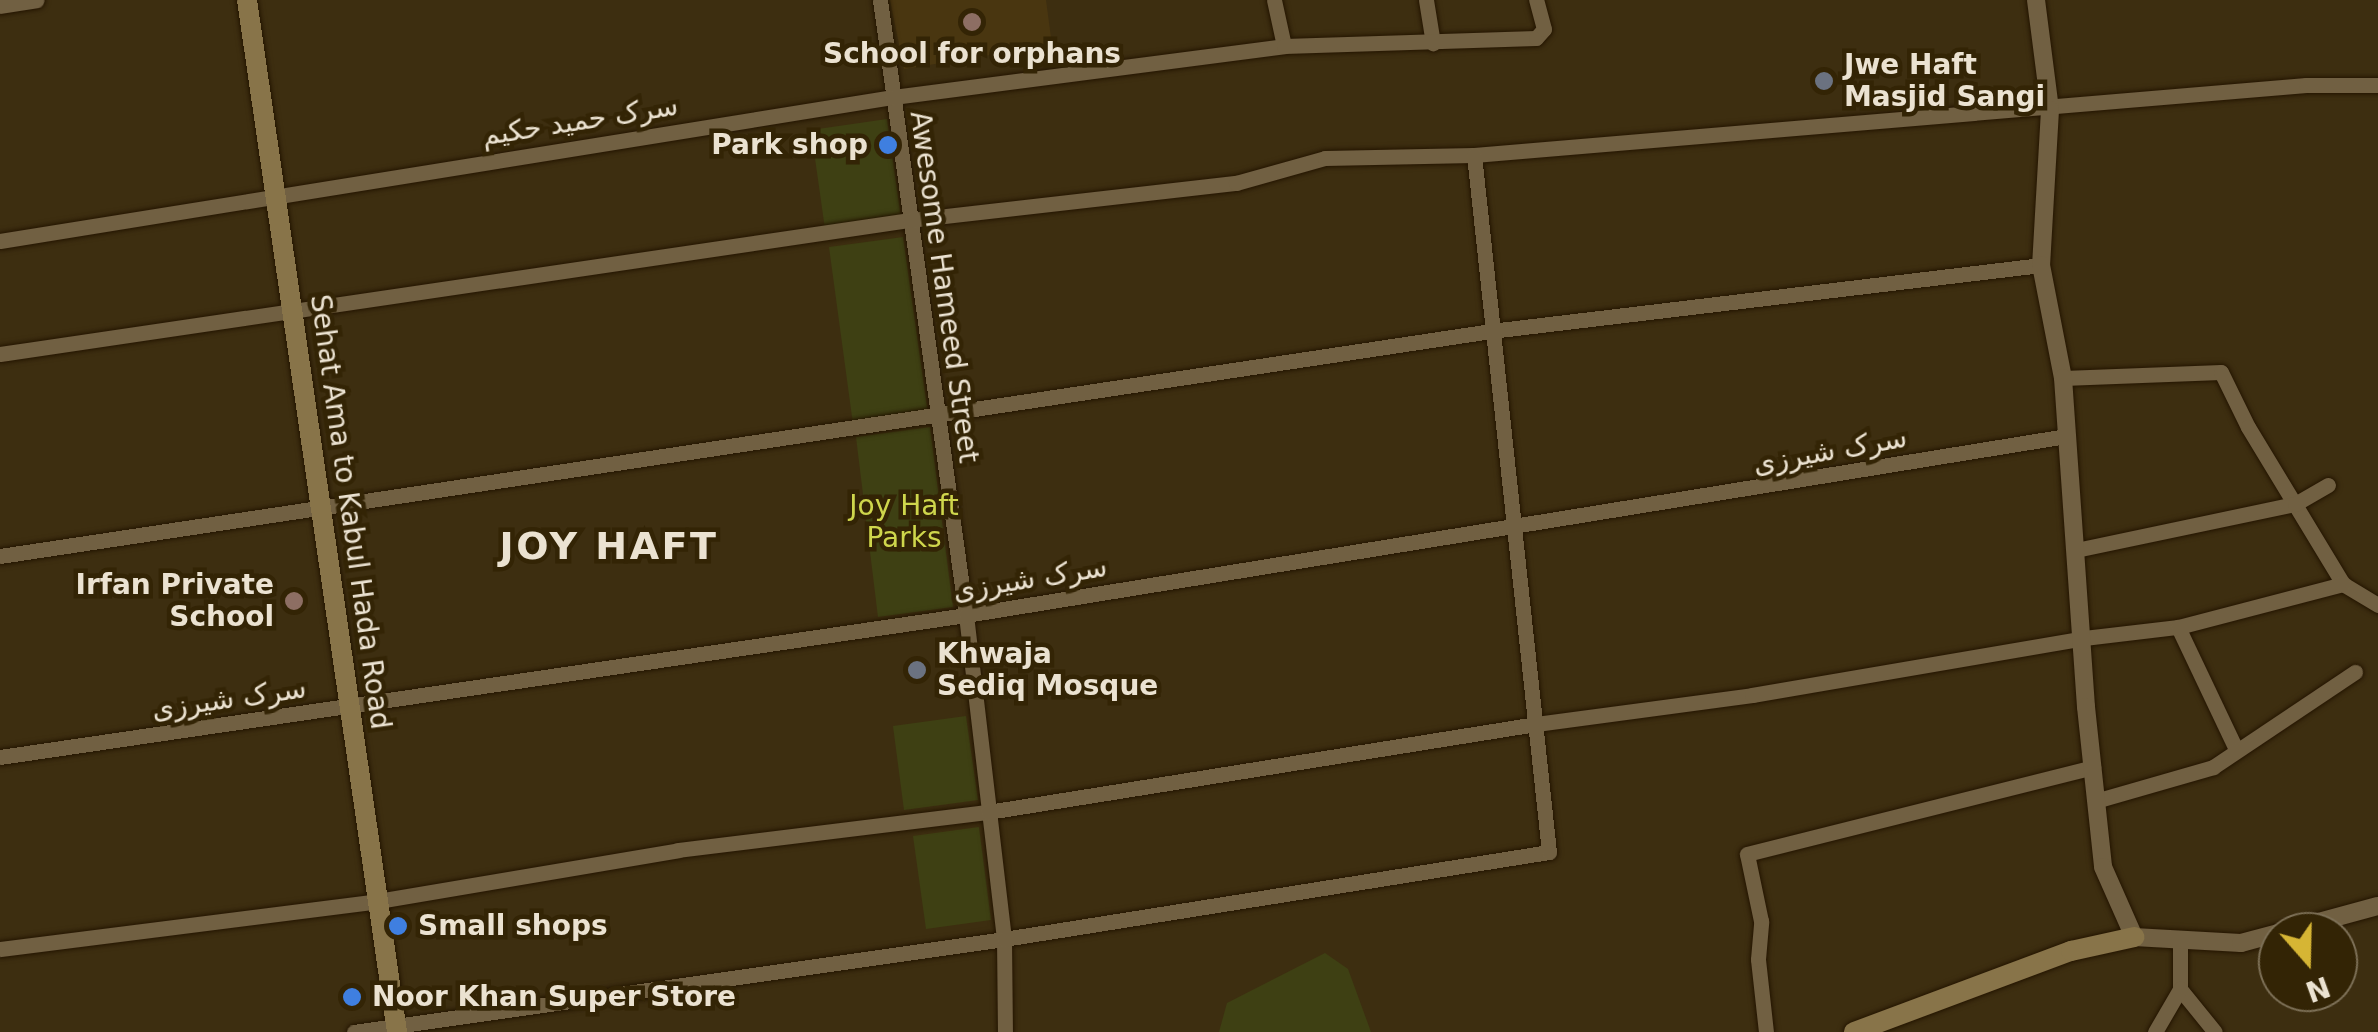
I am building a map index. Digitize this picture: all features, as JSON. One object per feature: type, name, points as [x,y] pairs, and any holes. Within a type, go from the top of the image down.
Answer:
[{"type":"main road","name":"Sehat Ama to Kabul Hada Road","points":[[247,0],[396,1029]]},
{"type":"main road","points":[[1854,1032],[2071,951],[2134,937]]},
{"type":"street","points":[[0,6],[37,0]]},
{"type":"street","name":"Awesome Hameed Street","points":[[880,0],[966,615],[1004,938],[1006,1032]]},
{"type":"street","points":[[1274,0],[1284,46]]},
{"type":"street","points":[[1426,0],[1434,43]]},
{"type":"street","name":"سرک حمید حکیم","points":[[0,241],[275,193],[893,97],[1284,46],[1536,38],[1544,28],[1536,0]]},
{"type":"street","points":[[2036,0],[2050,110],[2041,265],[2063,378],[2103,867],[2134,937],[2180,943],[2241,943],[2258,938]]},
{"type":"street","points":[[0,354],[910,220],[1236,183],[1325,158],[1474,156],[2306,86],[2378,85]]},
{"type":"street","points":[[354,1032],[396,1029],[1004,938],[1549,852],[1474,156]]},
{"type":"street","points":[[0,556],[1492,331],[2041,265]]},
{"type":"street","points":[[2063,378],[2222,372],[2343,584],[2378,605]]},
{"type":"street","name":"سرک شیرزی","points":[[0,757],[966,615],[2066,436]]},
{"type":"street","points":[[2076,550],[2295,504],[2328,484]]},
{"type":"street","points":[[0,950],[378,902],[678,850],[988,812],[1536,724],[1752,695],[2084,638],[2178,627],[2343,584]]},
{"type":"street","points":[[2178,627],[2236,749]]},
{"type":"street","points":[[2099,800],[2213,766],[2355,672]]},
{"type":"street","points":[[1766,1032],[1758,959],[1761,920],[1747,854],[2093,767]]},
{"type":"street","points":[[2151,1031],[2180,989],[2180,943]]},
{"type":"street","points":[[2180,989],[2215,1032]]},
{"type":"shaded area","name":"School for orphans","points":[[890,0],[1046,0],[1052,45],[904,69]]},
{"type":"green space","points":[[887,119],[901,218],[825,229],[811,130]]},
{"type":"green space","name":"Joy Haft Parks","points":[[903,237],[928,414],[853,424],[829,247]]},
{"type":"green space","name":"Joy Haft Parks","points":[[930,427],[953,607],[878,617],[856,437]]},
{"type":"green space","points":[[966,716],[978,800],[904,810],[893,726]]},
{"type":"green space","points":[[979,827],[991,920],[926,929],[913,836]]},
{"type":"green space","points":[[1325,953],[1348,969],[1371,1032],[1219,1032],[1227,1003]]},
{"type":"place","name":"School for orphans","points":[[972,22]]},
{"type":"place","name":"Jwe Haft Masjid Sangi","points":[[1824,81]]},
{"type":"place","name":"Park shop","points":[[888,145]]},
{"type":"place","name":"Irfan Private School","points":[[294,601]]},
{"type":"place","name":"Khwaja Sediq Mosque","points":[[917,670]]},
{"type":"place","name":"Small shops","points":[[398,926]]},
{"type":"place","name":"Noor Khan Super Store","points":[[352,997]]},
{"type":"district","name":"JOY HAFT","points":[[609,547]]}]
